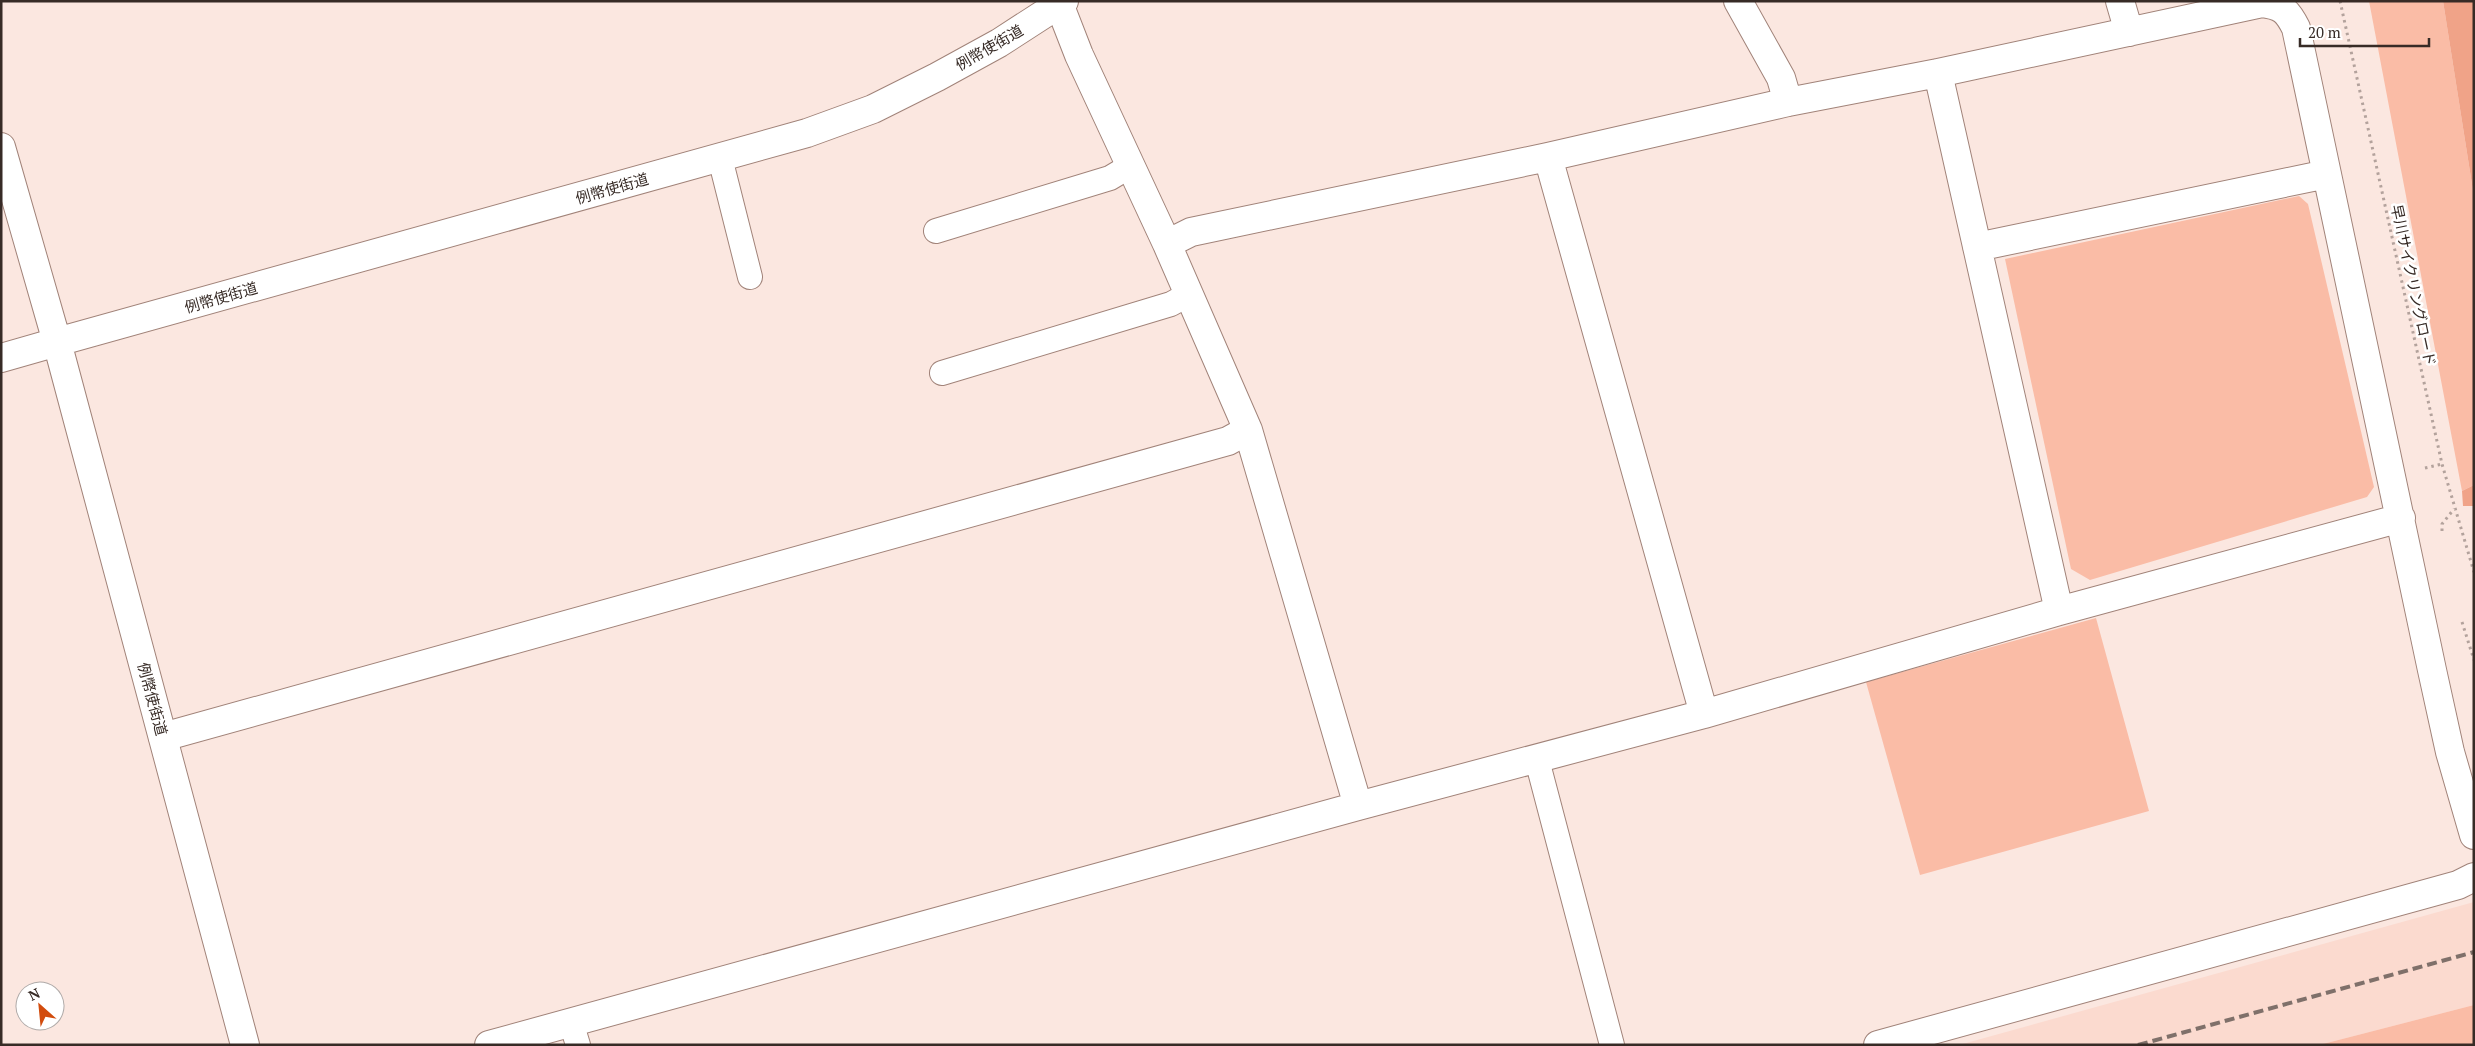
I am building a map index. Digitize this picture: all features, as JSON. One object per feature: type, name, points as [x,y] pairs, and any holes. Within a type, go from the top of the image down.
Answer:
[{"type":"street","points":[[1738,1],[1781,78],[1788,102]]},
{"type":"street","points":[[2120,1],[2129,32]]},
{"type":"street","points":[[1060,2],[1079,55],[1167,244],[1248,430],[1358,806]]},
{"type":"street","name":"例幣使街道","points":[[245,1045],[57,342],[806,133],[873,109],[991,47],[1060,2]]},
{"type":"street","points":[[1167,244],[1191,232],[1548,157],[1788,102],[1938,73],[2262,3],[2278,5],[2289,15],[2296,28],[2450,752],[2474,835]]},
{"type":"street","points":[[1938,73],[2059,611]]},
{"type":"street","points":[[1,148],[57,342],[1,358]]},
{"type":"street","points":[[1548,157],[1704,714]]},
{"type":"street","points":[[1977,247],[2327,174]]},
{"type":"street","points":[[163,737],[1228,441],[1248,430]]},
{"type":"street","points":[[489,1045],[574,1033],[1358,806],[1538,760],[2059,611],[2401,518]]},
{"type":"street","points":[[1878,1045],[2458,886],[2474,877]]},
{"type":"lane","points":[[720,158],[750,277]]},
{"type":"lane","points":[[936,231],[1110,178],[1130,166]]},
{"type":"lane","points":[[942,373],[1170,304],[1189,294]]},
{"type":"lane","points":[[1538,760],[1612,1045]]},
{"type":"path","name":"早川サイクリングロード","points":[[2340,1],[2442,464],[2474,572]]},
{"type":"path","points":[[2430,467],[2442,464]]},
{"type":"shaded area","points":[[2369,1],[2443,1],[2474,197],[2474,485],[2462,491]]},
{"type":"shaded area","points":[[2443,1],[2474,1],[2474,197]]},
{"type":"shaded area","points":[[2299,196],[2308,204],[2374,487],[2367,497],[2090,580],[2071,569],[2005,259]]},
{"type":"shaded area","points":[[2474,485],[2474,506],[2463,506],[2462,491]]},
{"type":"shaded area","points":[[2096,618],[2149,811],[1920,875],[1866,682]]},
{"type":"shaded area","points":[[2474,902],[2474,1005],[2319,1045],[1959,1045]]},
{"type":"shaded area","points":[[2474,1005],[2474,1045],[2319,1045]]},
{"type":"railway","points":[[2138,1045],[2474,952]]}]
